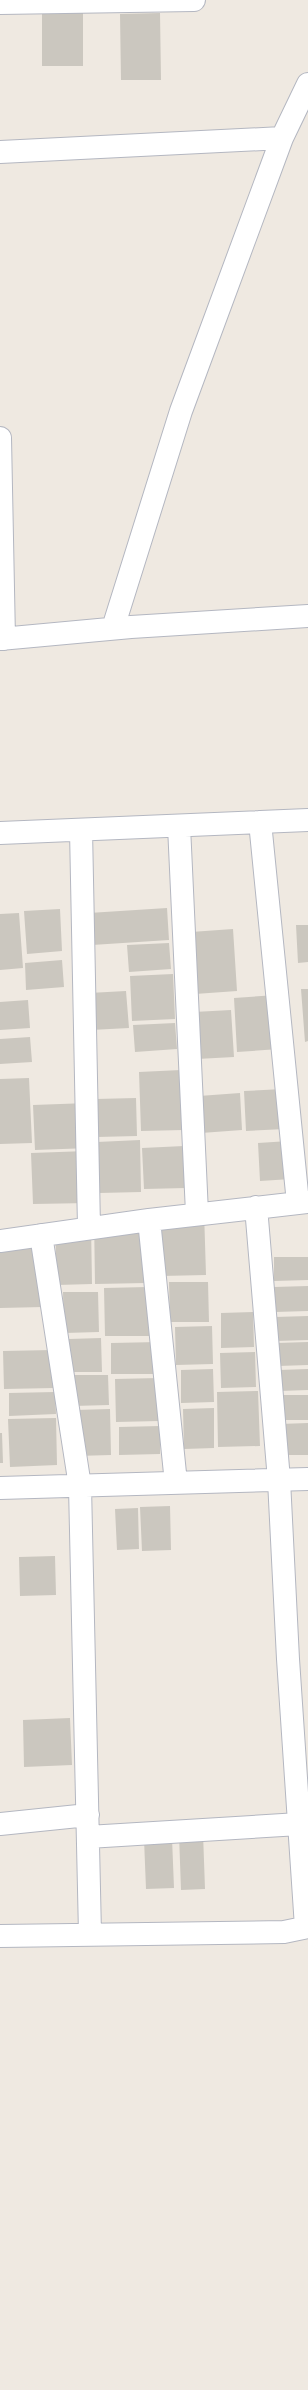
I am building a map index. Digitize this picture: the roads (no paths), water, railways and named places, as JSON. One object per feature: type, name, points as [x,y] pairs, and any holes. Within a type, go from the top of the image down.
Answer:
[{"type":"street","points":[[0,3],[194,0]]},
{"type":"street","points":[[113,628],[181,412],[282,138],[308,84]]},
{"type":"street","points":[[0,152],[282,138]]},
{"type":"street","points":[[0,438],[2,639],[113,628],[308,616]]},
{"type":"street","points":[[0,833],[308,820]]},
{"type":"street","points":[[0,1241],[89,1227],[198,1213],[303,1202],[260,822]]},
{"type":"street","points":[[180,826],[198,1213]]},
{"type":"street","points":[[81,830],[89,1227]]},
{"type":"street","points":[[0,1936],[284,1932],[307,1927],[288,1659],[279,1480],[256,1207]]},
{"type":"street","points":[[149,1220],[176,1483]]},
{"type":"street","points":[[41,1235],[80,1486],[90,1934]]},
{"type":"street","points":[[0,1488],[308,1479]]},
{"type":"street","points":[[0,1824],[88,1815]]},
{"type":"street","points":[[88,1837],[299,1824]]}]
